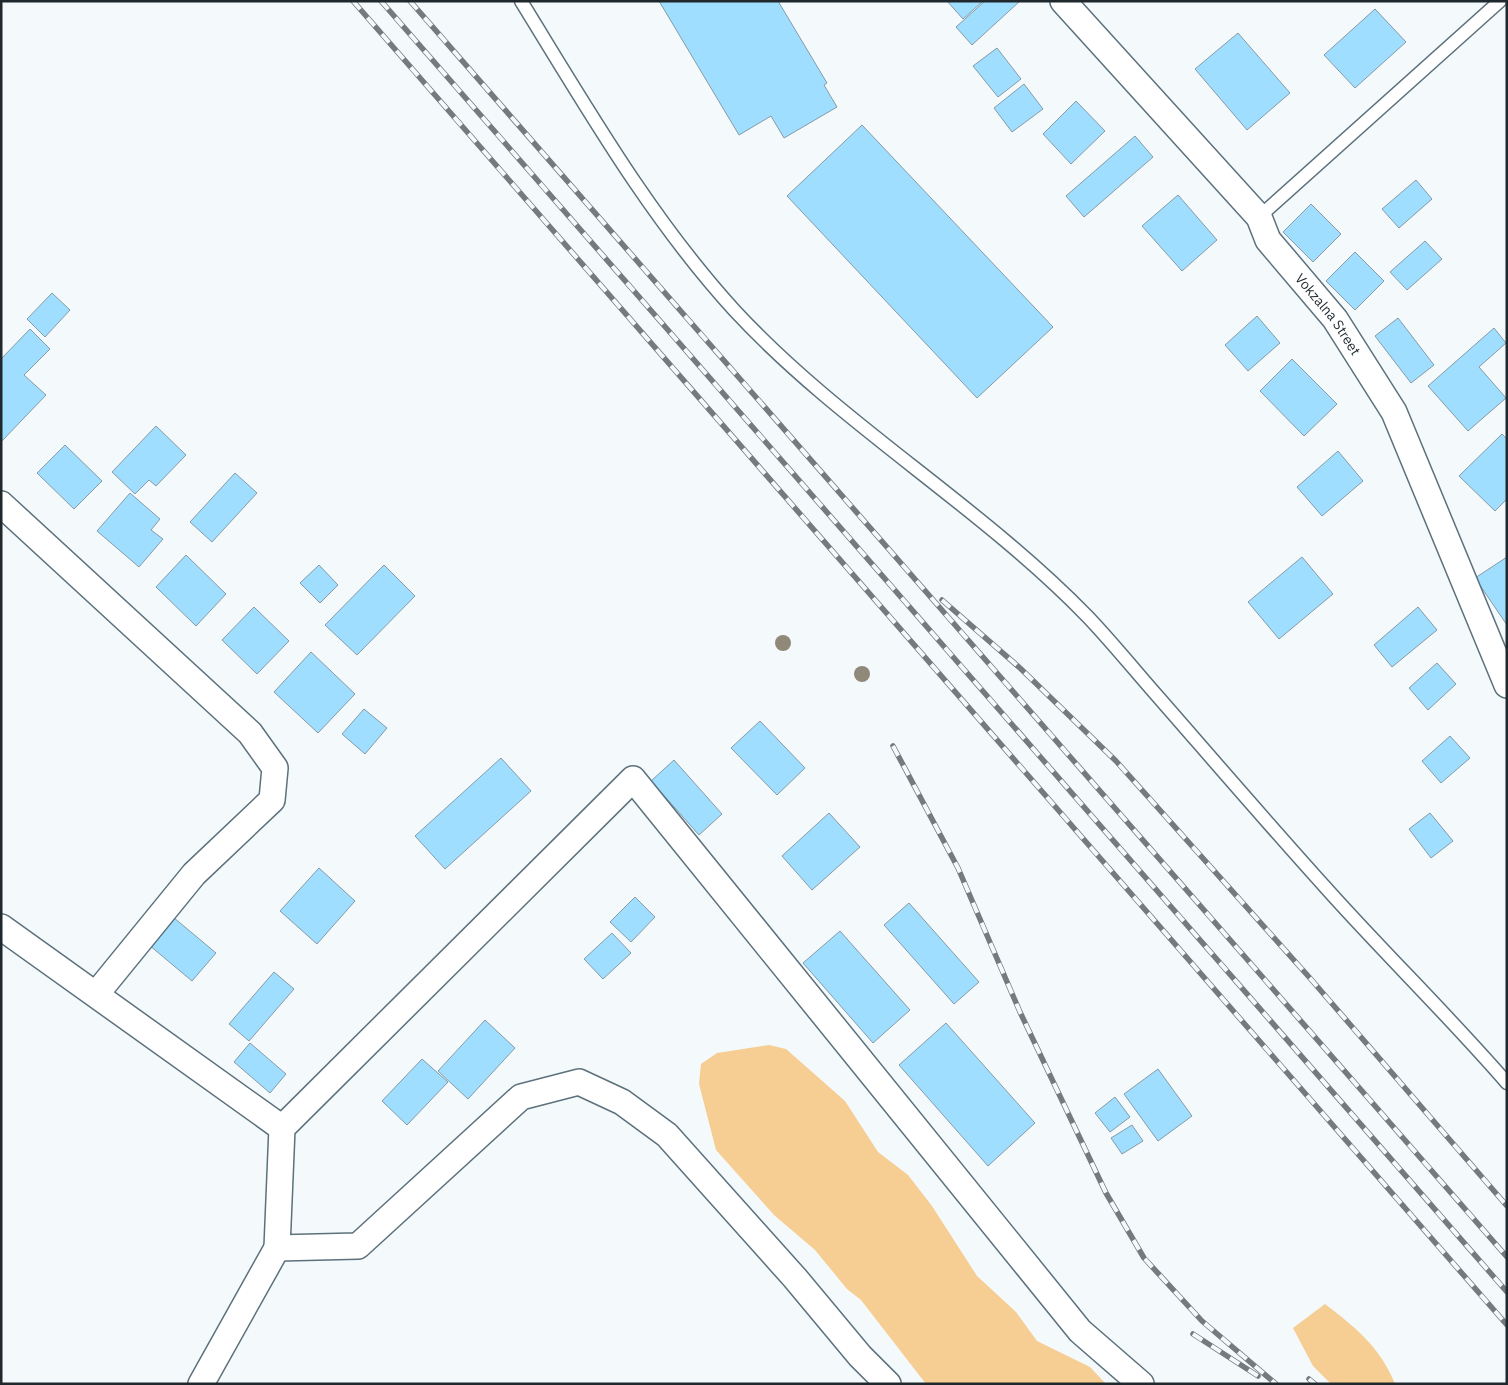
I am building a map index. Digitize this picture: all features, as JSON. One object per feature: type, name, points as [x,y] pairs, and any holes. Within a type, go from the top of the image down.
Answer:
[{"type":"street","name":"Vokzalna Street","points":[[1064,1],[1259,217],[1268,240],[1335,319],[1394,412],[1507,685]]},
{"type":"street","points":[[1,504],[250,733],[275,768],[272,800],[194,874],[97,993]]},
{"type":"street","points":[[201,1384],[277,1248],[282,1128],[633,779],[1080,1331],[1141,1384]]},
{"type":"street","points":[[1,927],[97,993],[282,1128]]},
{"type":"street","points":[[277,1248],[358,1246],[521,1097],[578,1082],[622,1102],[667,1135],[795,1278],[860,1356],[888,1384]]},
{"type":"lane","points":[[521,1],[604,136],[685,252],[736,312],[786,360],[839,406],[982,519],[1086,616],[1327,890],[1507,1083]]},
{"type":"lane","points":[[1259,217],[1500,1]]},
{"type":"shaded area","points":[[769,1045],[786,1049],[845,1101],[878,1152],[908,1175],[932,1206],[977,1276],[1016,1312],[1037,1341],[1090,1367],[1106,1384],[926,1384],[861,1300],[847,1289],[815,1250],[774,1215],[716,1150],[699,1084],[701,1064],[717,1053]]},
{"type":"shaded area","points":[[1325,1304],[1366,1339],[1382,1359],[1395,1384],[1331,1384],[1313,1366],[1293,1328]]},
{"type":"building","points":[[659,1],[778,1],[827,83],[824,85],[837,107],[784,138],[771,116],[739,135]]},
{"type":"building","points":[[947,1],[983,1],[963,19]]},
{"type":"building","points":[[985,1],[1020,1],[972,45],[956,27]]},
{"type":"building","points":[[1375,9],[1406,42],[1355,88],[1324,55]]},
{"type":"building","points":[[1238,33],[1290,93],[1247,130],[1195,69]]},
{"type":"building","points":[[997,48],[1021,79],[998,97],[973,66]]},
{"type":"building","points":[[1024,84],[1043,109],[1012,132],[994,108]]},
{"type":"building","points":[[1076,101],[1105,131],[1071,164],[1043,134]]},
{"type":"building","points":[[862,125],[1053,327],[977,398],[787,196]]},
{"type":"building","points":[[1135,136],[1153,157],[1084,217],[1066,196]]},
{"type":"building","points":[[1416,180],[1432,199],[1399,228],[1382,209]]},
{"type":"building","points":[[1178,195],[1217,240],[1182,271],[1142,226]]},
{"type":"building","points":[[1311,204],[1341,234],[1313,262],[1283,232]]},
{"type":"building","points":[[1425,241],[1442,259],[1407,290],[1390,272]]},
{"type":"building","points":[[1355,252],[1384,281],[1355,310],[1326,281]]},
{"type":"building","points":[[52,293],[70,310],[45,337],[27,319]]},
{"type":"building","points":[[1257,316],[1280,343],[1248,371],[1225,345]]},
{"type":"building","points":[[1398,318],[1434,365],[1411,383],[1375,336]]},
{"type":"building","points":[[1494,328],[1506,343],[1479,367],[1506,398],[1468,431],[1428,386]]},
{"type":"building","points":[[30,329],[50,349],[24,375],[46,395],[1,442],[1,359]]},
{"type":"building","points":[[1292,359],[1337,404],[1304,436],[1260,391]]},
{"type":"building","points":[[156,426],[186,455],[156,486],[149,480],[135,494],[112,472]]},
{"type":"building","points":[[1502,434],[1507,439],[1507,499],[1495,511],[1459,476]]},
{"type":"building","points":[[65,445],[102,481],[74,509],[37,473]]},
{"type":"building","points":[[1338,451],[1363,481],[1322,516],[1297,487]]},
{"type":"building","points":[[235,473],[257,493],[212,542],[190,522]]},
{"type":"building","points":[[130,493],[160,519],[151,530],[163,539],[139,567],[97,531]]},
{"type":"building","points":[[186,555],[226,594],[196,626],[156,587]]},
{"type":"building","points":[[1302,557],[1333,594],[1279,639],[1248,602]]},
{"type":"building","points":[[1507,557],[1507,625],[1475,578]]},
{"type":"building","points":[[319,565],[338,585],[320,603],[300,583]]},
{"type":"building","points":[[384,565],[415,596],[357,655],[325,625]]},
{"type":"building","points":[[254,607],[289,641],[257,674],[222,640]]},
{"type":"building","points":[[1418,607],[1437,630],[1392,667],[1374,645]]},
{"type":"building","points":[[311,652],[355,694],[318,733],[274,692]]},
{"type":"building","points":[[1437,663],[1456,684],[1428,710],[1409,688]]},
{"type":"building","points":[[364,709],[387,728],[365,754],[342,734]]},
{"type":"building","points":[[760,721],[805,768],[777,795],[731,748]]},
{"type":"building","points":[[1450,736],[1470,758],[1441,783],[1422,761]]},
{"type":"building","points":[[501,758],[531,791],[445,869],[415,836]]},
{"type":"building","points":[[674,760],[722,814],[699,835],[651,781]]},
{"type":"building","points":[[829,813],[860,847],[812,890],[782,856]]},
{"type":"building","points":[[1430,813],[1453,841],[1431,858],[1409,829]]},
{"type":"building","points":[[319,868],[355,901],[317,944],[280,911]]},
{"type":"building","points":[[635,897],[655,917],[631,942],[610,922]]},
{"type":"building","points":[[909,903],[979,982],[954,1004],[884,925]]},
{"type":"building","points":[[173,917],[216,953],[192,981],[149,945]]},
{"type":"building","points":[[840,931],[910,1010],[873,1043],[803,963]]},
{"type":"building","points":[[612,933],[631,953],[603,979],[584,959]]},
{"type":"building","points":[[274,972],[294,989],[249,1041],[229,1024]]},
{"type":"building","points":[[485,1020],[515,1048],[468,1099],[438,1071]]},
{"type":"building","points":[[946,1023],[1035,1123],[988,1166],[899,1065]]},
{"type":"building","points":[[250,1043],[286,1074],[270,1093],[234,1062]]},
{"type":"building","points":[[422,1059],[448,1082],[407,1125],[382,1101]]},
{"type":"building","points":[[1158,1069],[1192,1116],[1158,1141],[1124,1094]]},
{"type":"building","points":[[1115,1097],[1130,1117],[1110,1132],[1095,1113]]},
{"type":"building","points":[[1132,1125],[1143,1141],[1122,1154],[1111,1138]]},
{"type":"railway","points":[[353,1],[1507,1325]]},
{"type":"railway","points":[[381,1],[1507,1292]]},
{"type":"railway","points":[[410,1],[1507,1257]]},
{"type":"railway","points":[[942,600],[1020,668],[1116,761],[1309,977],[1507,1206]]},
{"type":"railway","points":[[893,746],[958,868],[1020,1012],[1106,1193],[1144,1258],[1202,1321],[1276,1384]]},
{"type":"railway","points":[[1193,1334],[1258,1376]]},
{"type":"railway","points":[[1309,1379],[1315,1384]]}]
